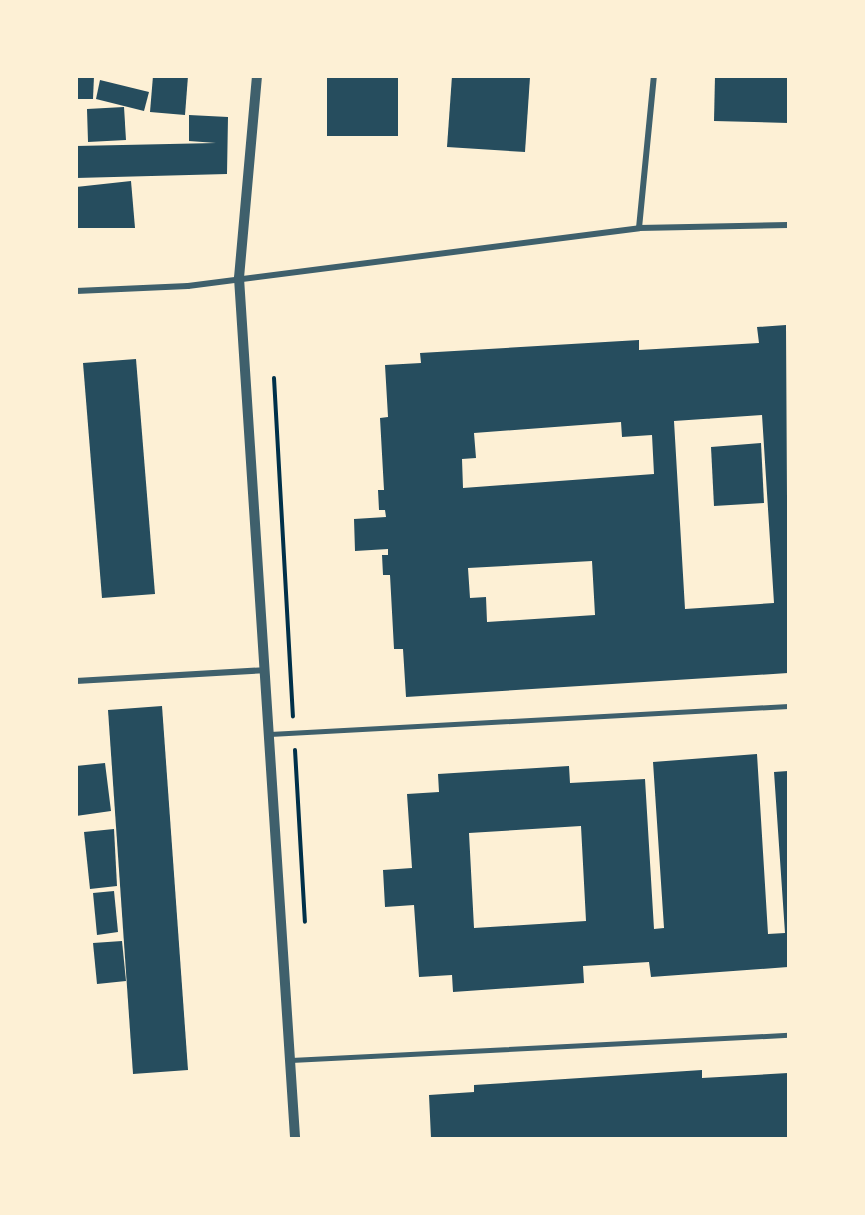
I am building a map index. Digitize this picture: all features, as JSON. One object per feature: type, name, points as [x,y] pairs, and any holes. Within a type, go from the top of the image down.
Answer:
[{"type":"street","points":[[257,76],[239,278],[295,1138]]},
{"type":"street","points":[[639,228],[654,76]]},
{"type":"street","points":[[76,291],[188,286],[639,228],[789,225]]},
{"type":"street","points":[[76,681],[264,670]]},
{"type":"lane","points":[[269,734],[789,706]]},
{"type":"lane","points":[[290,1060],[789,1035]]},
{"type":"path","points":[[274,378],[306,931]]},
{"type":"building","points":[[76,76],[94,76],[93,99],[76,99]]},
{"type":"building","points":[[153,76],[188,76],[185,115],[150,112]]},
{"type":"building","points":[[327,76],[398,76],[398,136],[327,136]]},
{"type":"building","points":[[452,76],[530,77],[525,152],[447,147]]},
{"type":"building","points":[[715,76],[788,76],[788,123],[714,121]]},
{"type":"building","points":[[100,80],[149,92],[144,111],[96,99]]},
{"type":"building","points":[[124,107],[126,140],[88,142],[87,109]]},
{"type":"building","points":[[189,115],[228,117],[227,174],[76,178],[76,146],[216,143],[189,141]]},
{"type":"building","points":[[131,181],[135,228],[76,228],[76,187]]},
{"type":"building","points":[[786,325],[788,673],[406,697],[403,649],[394,649],[390,575],[383,575],[382,555],[388,555],[388,549],[355,551],[354,519],[386,517],[385,510],[379,510],[378,490],[384,490],[380,418],[388,417],[385,365],[421,363],[420,353],[639,340],[639,350],[759,343],[757,327]],"holes":[[[762,415],[774,603],[685,609],[674,421]],[[621,422],[622,437],[652,435],[654,474],[463,488],[462,459],[476,458],[474,433]],[[592,561],[595,615],[487,622],[486,597],[470,598],[468,568]]]},
{"type":"building","points":[[136,359],[155,594],[102,598],[83,363]]},
{"type":"building","points":[[761,443],[764,503],[714,506],[711,447]]},
{"type":"building","points":[[162,706],[188,1070],[133,1074],[108,710]]},
{"type":"building","points":[[757,754],[768,934],[785,933],[774,772],[788,771],[788,967],[651,977],[649,962],[583,966],[584,983],[453,992],[452,975],[419,977],[414,905],[385,907],[383,870],[412,868],[407,794],[439,792],[438,774],[569,766],[570,783],[645,779],[654,929],[664,928],[653,762]],"holes":[[[581,826],[586,921],[474,928],[469,833]]]},
{"type":"building","points":[[105,763],[111,811],[76,816],[76,766]]},
{"type":"building","points":[[114,829],[117,886],[90,889],[84,832]]},
{"type":"building","points":[[114,891],[118,932],[97,935],[93,893]]},
{"type":"building","points":[[122,941],[126,981],[97,984],[93,943]]},
{"type":"building","points":[[702,1070],[702,1078],[788,1073],[788,1138],[431,1138],[429,1095],[474,1092],[474,1085]]}]
